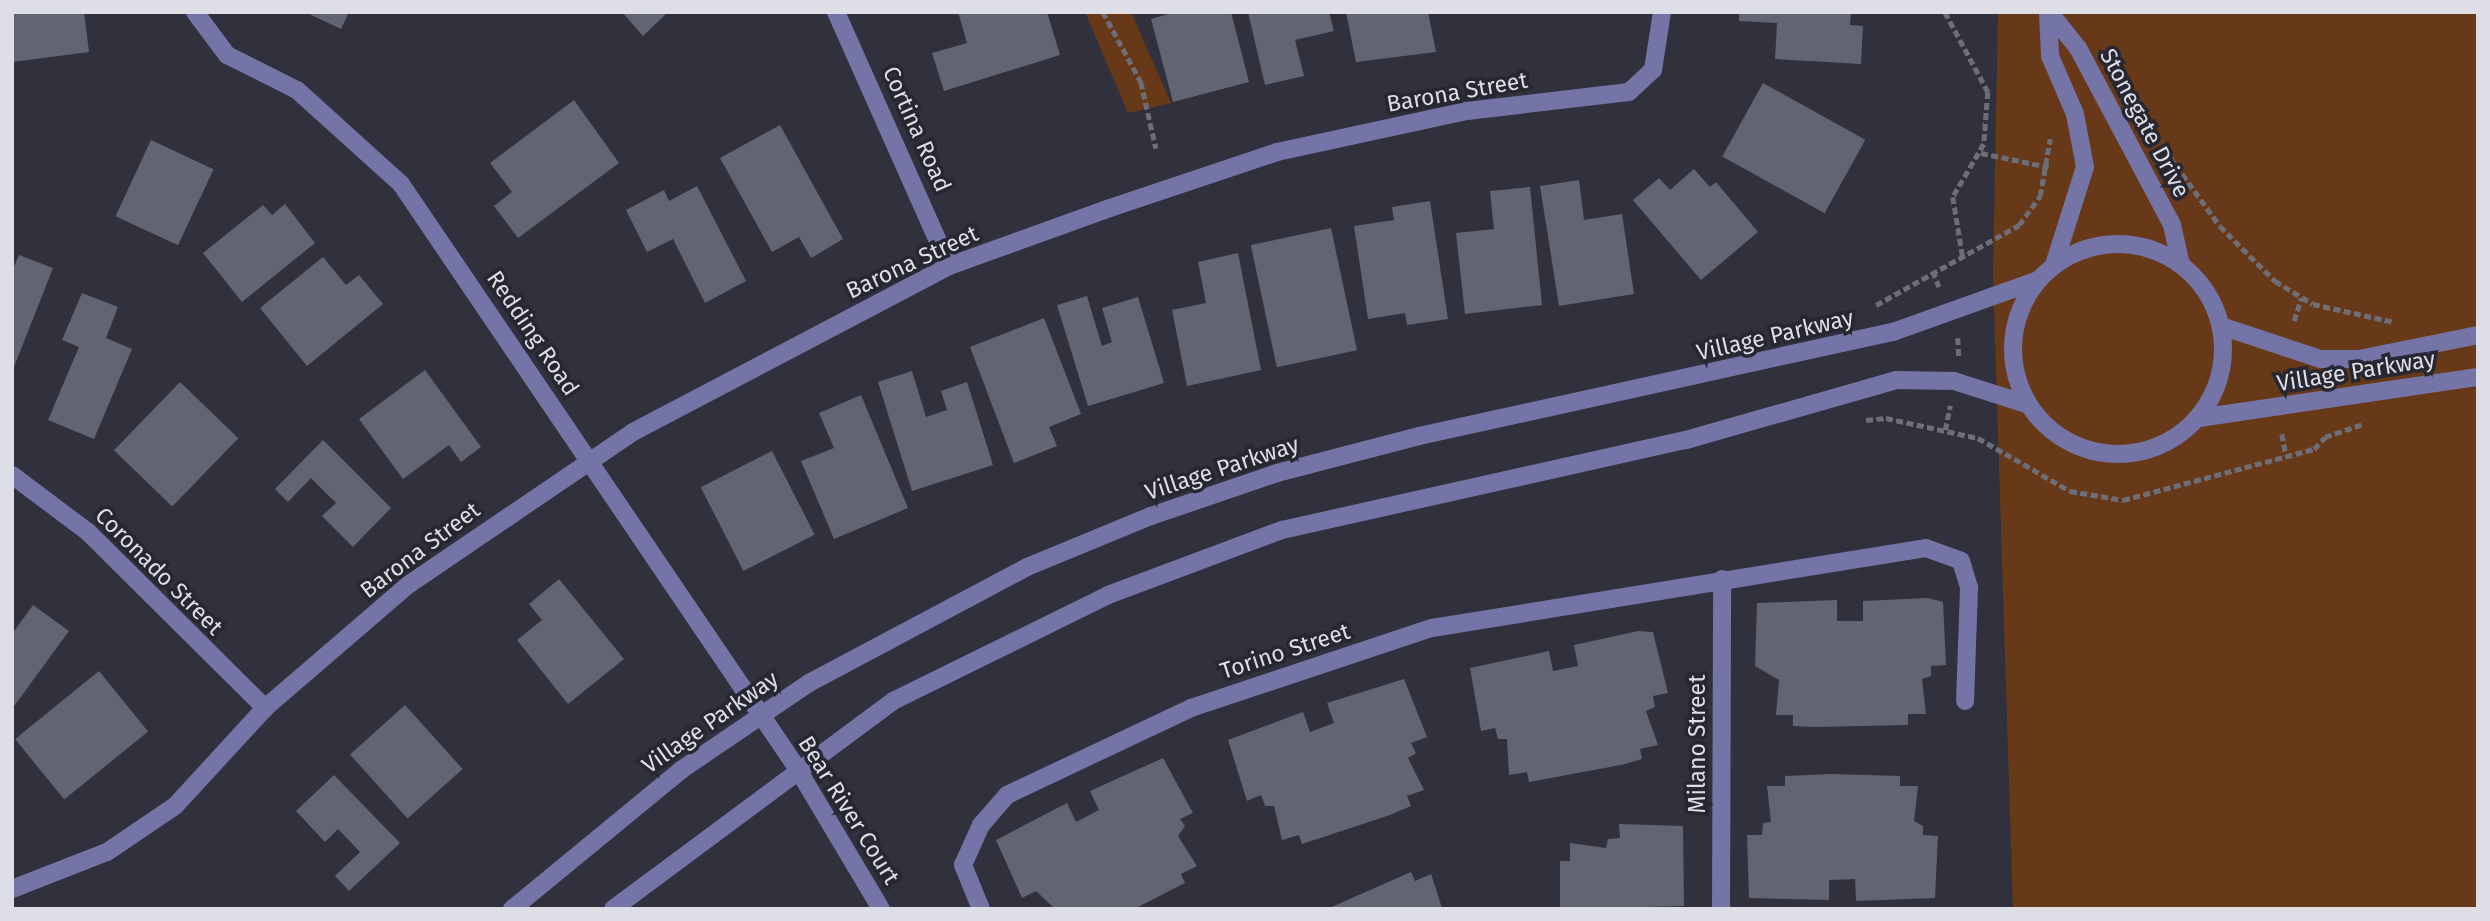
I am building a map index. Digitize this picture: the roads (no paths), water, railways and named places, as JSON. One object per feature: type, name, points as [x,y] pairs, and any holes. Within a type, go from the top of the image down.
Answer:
[{"type":"street","name":"Redding Road","points":[[195,12],[227,55],[297,90],[401,184],[774,738]]},
{"type":"street","name":"Cortina Road","points":[[836,12],[949,266]]},
{"type":"street","name":"Barona Street","points":[[12,889],[107,852],[175,806],[265,708],[408,585],[633,432],[949,266],[1277,152],[1467,111],[1629,92],[1653,70],[1662,12]]},
{"type":"street","name":"Stonegate Drive","points":[[2049,12],[2078,48],[2172,225],[2181,265]]},
{"type":"street","name":"Stonegate Drive","points":[[2049,12],[2050,57],[2075,114],[2085,167],[2054,265]]},
{"type":"street","points":[[2117,244],[2151,248],[2181,265],[2199,281],[2221,326],[2223,358],[2216,390],[2199,418],[2174,439],[2143,452],[2110,455],[2060,436],[2029,405],[2016,375],[2013,341],[2021,309],[2038,280],[2054,265],[2084,249],[2117,244]]},
{"type":"street","name":"Village Parkway","points":[[512,909],[681,770],[923,618],[1164,512],[1419,436],[1893,332],[2038,280]]},
{"type":"street","name":"Village Parkway","points":[[2221,326],[2320,359],[2359,359],[2478,335]]},
{"type":"street","name":"Village Parkway","points":[[2199,418],[2478,377]]},
{"type":"street","points":[[613,909],[797,768],[893,701],[1000,644],[1108,594],[1282,530],[1686,440],[1896,380],[1954,381],[2029,405]]},
{"type":"street","name":"Coronado Street","points":[[12,475],[88,532],[265,708]]},
{"type":"street","name":"Torino Street","points":[[981,909],[963,865],[981,825],[1007,795],[1191,708],[1432,628],[1926,548],[1945,551],[1961,561],[1969,588],[1965,701]]},
{"type":"street","name":"Milano Street","points":[[1721,909],[1722,579]]},
{"type":"street","name":"Bear River Court","points":[[774,738],[797,768],[881,909]]}]
